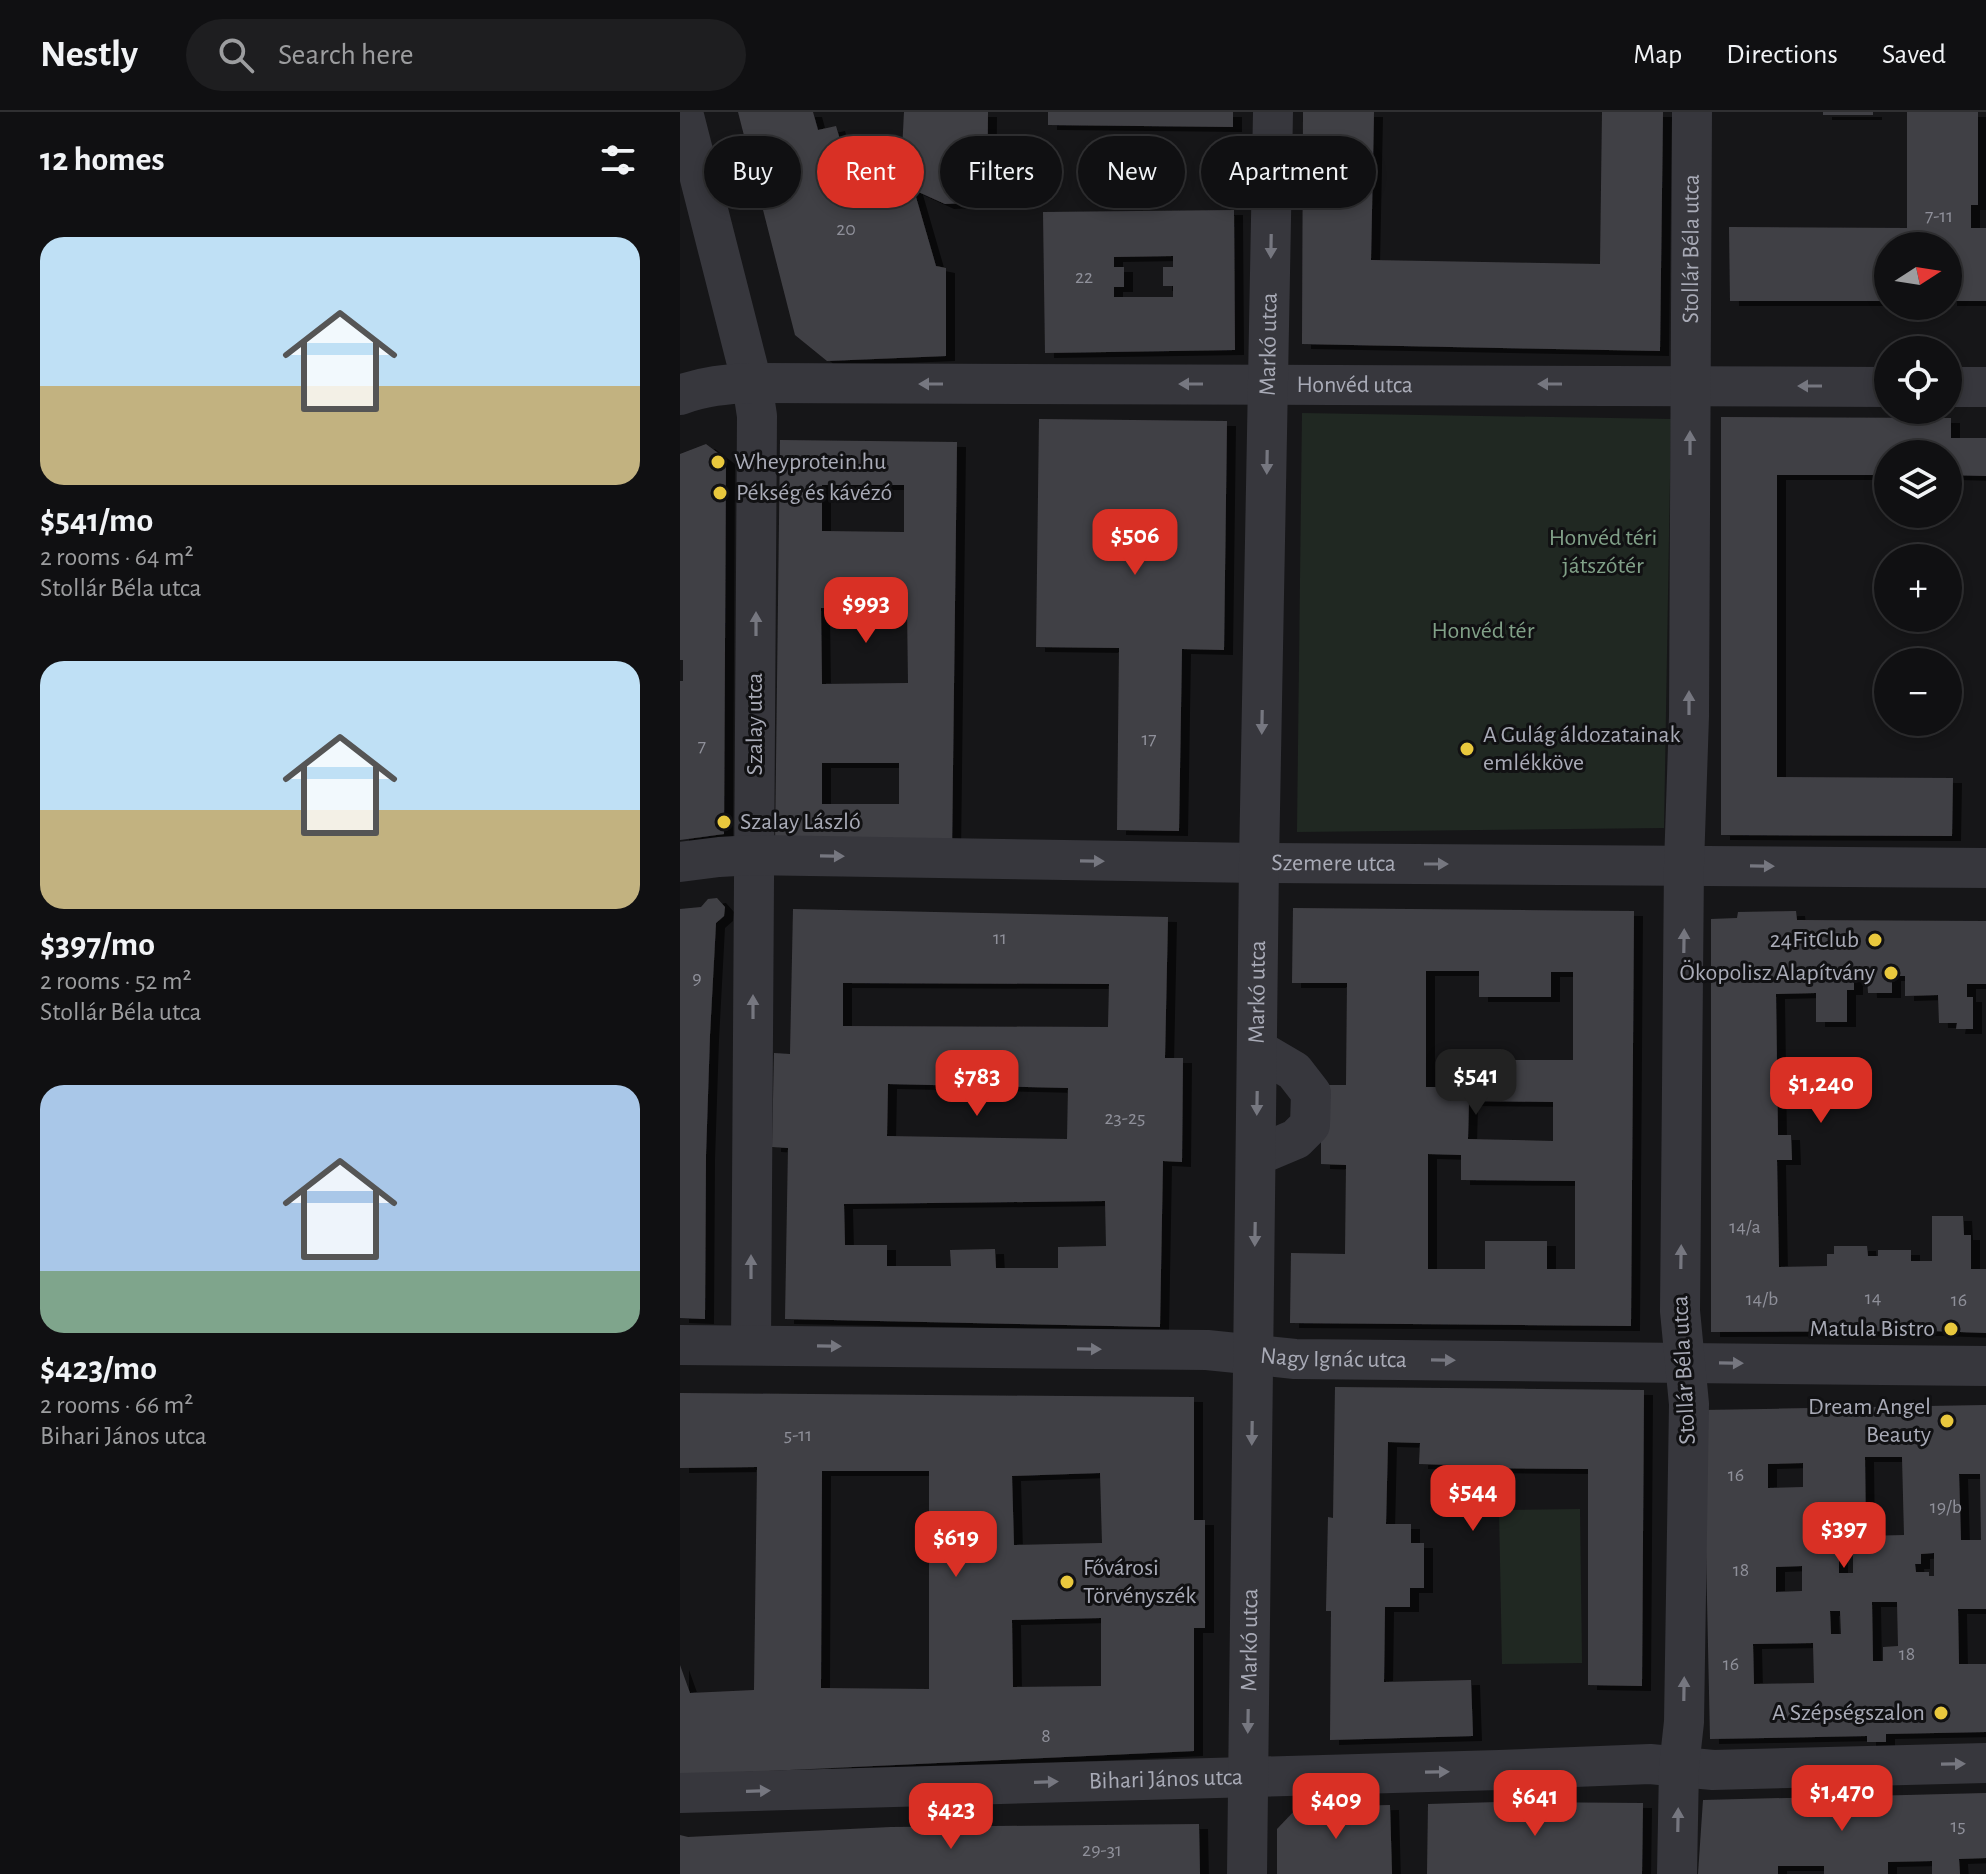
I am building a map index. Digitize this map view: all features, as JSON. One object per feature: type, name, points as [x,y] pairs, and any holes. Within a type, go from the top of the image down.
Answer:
[{"type":"street","name":"Szalay utca","points":[[683,112],[752,383],[757,425],[751,1345]]},
{"type":"street","name":"Markó utca","points":[[1247,1874],[1259,863],[1273,112]]},
{"type":"street","name":"Stollár Béla utca","points":[[1690,385],[1692,112]]},
{"type":"street","name":"Honvéd utca","points":[[680,395],[727,383],[1874,387]]},
{"type":"street","points":[[1684,865],[1689,716],[1690,385]]},
{"type":"street","points":[[1962,387],[1986,387]]},
{"type":"street","name":"Szemere utca","points":[[680,862],[754,855],[1259,863],[1986,868]]},
{"type":"street","name":"Stollár Béla utca","points":[[1677,1874],[1679,1767],[1684,1722],[1689,1419],[1680,1311],[1684,865]]},
{"type":"street","points":[[1256,1156],[1296,1139],[1310,1125],[1311,1093],[1294,1071],[1258,1050]]},
{"type":"street","name":"Nagy Ignác utca","points":[[680,1345],[1207,1350],[1295,1359],[1986,1366]]},
{"type":"street","name":"Bihari János utca","points":[[680,1793],[1247,1776],[1499,1786],[1650,1764],[1713,1770],[1986,1763]]},
{"type":"green space","name":"Honvéd tér","points":[[1302,413],[1671,419],[1664,828],[1297,832]]},
{"type":"green space","points":[[1580,1509],[1582,1663],[1502,1664],[1499,1510]]},
{"type":"building","points":[[738,112],[813,112],[818,130],[836,126],[839,136],[817,136],[817,208],[919,208],[936,266],[946,268],[946,356],[827,361],[795,335],[763,208],[801,208],[801,136],[744,136]]},
{"type":"building","points":[[904,112],[988,112],[988,136],[940,136],[940,202],[924,195],[924,136],[903,136]]},
{"type":"building","points":[[1048,112],[1233,112],[1233,127],[1048,125]]},
{"type":"building","points":[[1303,112],[1374,112],[1374,136],[1303,136]]},
{"type":"building","points":[[1602,112],[1663,112],[1660,351],[1302,344],[1303,208],[1372,208],[1371,260],[1600,264]]},
{"type":"building","points":[[1823,112],[1873,112],[1873,115],[1823,115]]},
{"type":"building","points":[[1907,112],[1978,112],[1978,205],[1971,205],[1971,228],[1986,228],[1986,301],[1962,301],[1962,232],[1874,232],[1874,301],[1730,301],[1729,227],[1907,228]]},
{"type":"building","points":[[1234,210],[1235,350],[1045,353],[1043,212]],"holes":[[[1173,256],[1173,267],[1163,267],[1163,286],[1173,286],[1173,297],[1114,297],[1114,287],[1124,287],[1124,267],[1114,267],[1114,257]]]},
{"type":"building","points":[[1721,417],[1874,418],[1874,424],[1951,424],[1951,438],[1986,438],[1986,476],[1962,475],[1962,440],[1874,440],[1874,475],[1777,475],[1777,777],[1953,778],[1952,836],[1721,835]]},
{"type":"building","points":[[1039,419],[1227,421],[1224,650],[1182,649],[1179,831],[1117,830],[1119,648],[1036,647]]},
{"type":"building","points":[[780,440],[957,442],[952,850],[775,848]],"holes":[[[822,485],[904,485],[904,532],[822,531]],[[907,607],[908,683],[822,684],[821,608]],[[822,763],[899,763],[899,804],[822,804]]]},
{"type":"building","points":[[706,444],[726,459],[724,834],[680,840],[680,681],[683,681],[683,660],[680,660],[680,454]]},
{"type":"building","points":[[717,898],[725,907],[724,916],[716,923],[710,1035],[705,1319],[680,1318],[680,909],[701,907],[708,899]]},
{"type":"building","points":[[1293,908],[1634,911],[1631,1326],[1290,1323],[1291,1253],[1345,1254],[1346,1165],[1321,1164],[1321,1085],[1346,1085],[1347,983],[1292,983]],"holes":[[[1426,971],[1479,971],[1479,997],[1551,997],[1551,972],[1573,972],[1573,1060],[1462,1060],[1462,1087],[1426,1087]],[[1469,1101],[1553,1102],[1553,1141],[1468,1139]],[[1428,1154],[1461,1155],[1461,1180],[1575,1181],[1575,1269],[1547,1269],[1547,1241],[1485,1241],[1485,1269],[1428,1269]]]},
{"type":"building","points":[[793,909],[1168,917],[1165,1058],[1183,1058],[1182,1162],[1163,1161],[1160,1327],[785,1319],[788,1148],[772,1147],[774,1053],[790,1054]],"holes":[[[843,983],[1109,984],[1108,1027],[843,1026]],[[888,1084],[1068,1088],[1067,1139],[887,1136]],[[1105,1201],[1106,1246],[1058,1247],[1058,1268],[996,1268],[995,1249],[950,1250],[951,1266],[887,1266],[887,1245],[845,1245],[844,1204]]]},
{"type":"building","points":[[1796,911],[1797,920],[1986,921],[1986,984],[1967,984],[1967,997],[1973,997],[1973,1029],[1956,1029],[1957,1023],[1939,1023],[1938,995],[1905,996],[1905,976],[1892,976],[1892,993],[1868,993],[1867,976],[1854,976],[1854,990],[1847,990],[1847,1022],[1816,1022],[1816,993],[1776,994],[1778,1135],[1791,1135],[1792,1160],[1777,1160],[1779,1267],[1827,1266],[1827,1254],[1834,1254],[1834,1246],[1867,1246],[1868,1256],[1878,1256],[1878,1250],[1911,1250],[1911,1261],[1932,1261],[1932,1216],[1963,1216],[1964,1235],[1971,1235],[1971,1269],[1986,1269],[1986,1333],[1711,1332],[1711,919],[1737,918],[1738,912]]},
{"type":"building","points":[[1335,1387],[1644,1390],[1642,1686],[1588,1685],[1588,1469],[1452,1468],[1452,1465],[1419,1464],[1420,1443],[1388,1442],[1386,1524],[1411,1524],[1411,1543],[1424,1543],[1424,1588],[1410,1588],[1410,1607],[1385,1607],[1384,1682],[1471,1680],[1473,1736],[1330,1740],[1331,1611],[1326,1611],[1328,1517],[1333,1518]]},
{"type":"building","name":"Fővárosi Törvényszék","points":[[680,1393],[1194,1397],[1194,1520],[1205,1520],[1205,1628],[1194,1628],[1194,1751],[680,1775],[680,1665],[690,1693],[754,1690],[757,1467],[680,1468]],"holes":[[[822,1471],[929,1471],[929,1689],[821,1688]],[[1100,1473],[1102,1543],[1014,1545],[1012,1476]],[[1101,1618],[1101,1686],[1013,1687],[1012,1620]]]},
{"type":"building","points":[[1986,1405],[1986,1609],[1958,1609],[1959,1664],[1986,1664],[1986,1732],[1886,1734],[1886,1742],[1867,1742],[1867,1736],[1710,1739],[1703,1410]],"holes":[[[1865,1457],[1902,1457],[1904,1535],[1866,1536]],[[1803,1463],[1803,1487],[1768,1488],[1768,1464]],[[1959,1474],[1980,1474],[1981,1540],[1961,1540]],[[1839,1547],[1853,1547],[1853,1573],[1839,1573]],[[1934,1553],[1934,1576],[1929,1576],[1929,1572],[1916,1572],[1915,1564],[1921,1564],[1921,1554]],[[1802,1566],[1802,1591],[1776,1592],[1776,1567]],[[1872,1602],[1897,1602],[1898,1646],[1883,1647],[1883,1661],[1873,1661]],[[1830,1611],[1840,1611],[1841,1634],[1831,1634]],[[1813,1643],[1814,1683],[1754,1684],[1753,1644]]]},
{"type":"building","points":[[1986,1793],[1986,1858],[1959,1859],[1960,1874],[1932,1874],[1932,1861],[1888,1862],[1888,1874],[1824,1874],[1824,1866],[1778,1866],[1778,1874],[1698,1874],[1703,1800]]},
{"type":"building","points":[[1643,1803],[1642,1874],[1427,1874],[1428,1804]]},
{"type":"building","points":[[1390,1805],[1392,1874],[1277,1874],[1277,1829],[1298,1807]]},
{"type":"building","points":[[1199,1824],[1200,1874],[680,1874],[680,1835],[891,1827]]},
{"type":"place","name":"Wheyprotein.hu","points":[[718,462]]},
{"type":"place","name":"Pékség és kávézó","points":[[720,493]]},
{"type":"place","name":"A Gulág áldozatainak emlékköve","points":[[1467,749]]},
{"type":"place","name":"Szalay László","points":[[724,822]]},
{"type":"place","name":"24FitClub","points":[[1875,940]]},
{"type":"place","name":"Ökopolisz Alapítvány","points":[[1891,973]]},
{"type":"place","name":"Matula Bistro","points":[[1951,1329]]},
{"type":"place","name":"Dream Angel Beauty","points":[[1947,1421]]},
{"type":"place","name":"Fővárosi Törvényszék","points":[[1067,1582]]},
{"type":"place","name":"A Szépségszalon","points":[[1941,1713]]},
{"type":"park label","name":"Honvéd téri játszótér","points":[[1603,552]]}]
